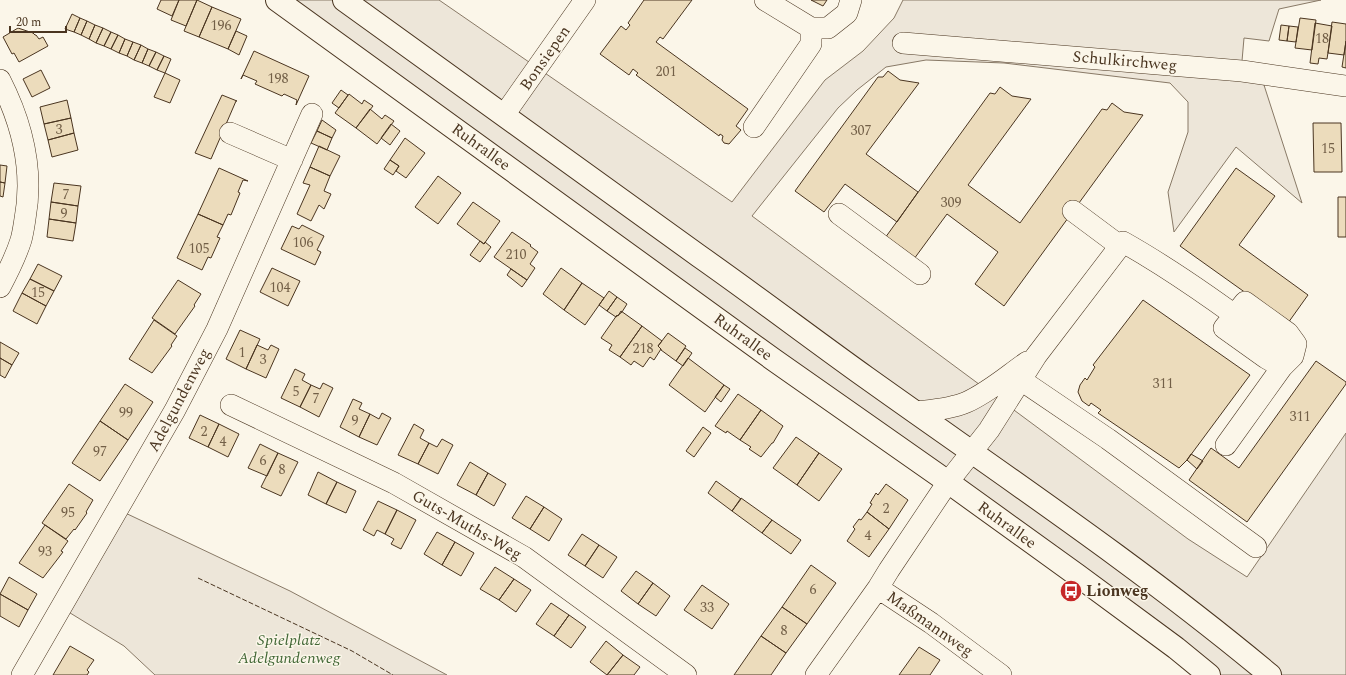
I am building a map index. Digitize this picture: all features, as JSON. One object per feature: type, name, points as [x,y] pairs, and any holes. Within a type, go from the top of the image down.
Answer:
[{"type":"main road","name":"Ruhrallee","points":[[277,0],[774,360],[948,482],[1164,639],[1209,675]]},
{"type":"main road","points":[[344,0],[915,412],[1018,484],[1222,634],[1270,675]]},
{"type":"street","name":"Bonsiepen","points":[[504,115],[585,0]]},
{"type":"street","points":[[764,0],[777,18],[811,28],[828,28],[847,13],[851,0]]},
{"type":"street","points":[[754,127],[811,44],[811,28]]},
{"type":"street","name":"Schulkirchweg","points":[[903,43],[1242,71],[1346,86]]},
{"type":"street","points":[[0,80],[11,101],[19,124],[25,148],[29,178],[27,209],[22,238],[11,266],[0,287]]},
{"type":"street","name":"Adelgundenweg","points":[[22,675],[175,410],[217,329],[312,114]]},
{"type":"street","points":[[230,133],[292,160]]},
{"type":"street","points":[[1073,211],[1122,244],[1149,257],[1235,315],[1280,357],[1226,445]]},
{"type":"street","points":[[839,214],[920,274]]},
{"type":"street","points":[[816,675],[878,588],[948,482],[989,430],[1036,356],[1122,244]]},
{"type":"street","points":[[915,412],[967,402],[994,386],[1036,356]]},
{"type":"street","points":[[1021,380],[1108,439],[1256,547]]},
{"type":"street","name":"Guts-Muths-Weg","points":[[231,405],[394,483],[524,557],[686,675]]},
{"type":"street","name":"Maßmannweg","points":[[878,588],[931,623],[1001,675]]},
{"type":"green space","points":[[279,0],[439,0],[732,202],[825,80],[863,51],[894,18],[903,0],[1321,0],[1279,9],[1269,41],[1244,38],[1242,61],[1263,82],[1302,203],[1236,147],[1174,232],[1168,192],[1188,132],[1188,102],[1170,83],[1004,63],[926,60],[886,67],[857,90],[838,108],[752,216],[1188,539],[1247,577],[1346,433],[1346,675],[1211,675]]},
{"type":"green space","name":"Spielplatz Adelgundenweg","points":[[119,510],[290,591],[447,675],[155,675],[124,646],[62,608]]},
{"type":"building","points":[[161,0],[179,0],[172,16],[157,9]]},
{"type":"building","points":[[179,0],[197,0],[186,26],[171,20]]},
{"type":"building","points":[[197,0],[212,7],[199,37],[184,31]]},
{"type":"building","points":[[644,0],[692,0],[663,39],[660,37],[656,42],[748,109],[736,126],[741,130],[729,144],[724,143],[722,140],[723,136],[720,134],[719,136],[636,75],[638,73],[633,69],[629,75],[600,54],[621,26],[626,30],[630,25],[628,23]]},
{"type":"building","points":[[811,0],[827,0],[823,6]]},
{"type":"building","points":[[212,7],[241,19],[228,49],[199,37]]},
{"type":"building","points":[[72,14],[80,18],[74,32],[65,29]]},
{"type":"building","points":[[80,18],[87,21],[81,35],[74,32]]},
{"type":"building","points":[[1300,18],[1316,20],[1312,50],[1295,48]]},
{"type":"building","points":[[87,21],[95,25],[89,39],[81,35]]},
{"type":"building","points":[[1332,22],[1346,24],[1344,55],[1328,53]]},
{"type":"building","points":[[1315,23],[1332,26],[1327,59],[1319,58],[1318,64],[1310,63]]},
{"type":"building","points":[[95,25],[103,28],[96,43],[89,39]]},
{"type":"building","points":[[1281,25],[1289,26],[1287,41],[1279,40]]},
{"type":"building","points":[[1289,26],[1298,27],[1296,42],[1287,41]]},
{"type":"building","points":[[18,28],[33,33],[39,39],[43,37],[48,46],[19,62],[14,53],[12,54],[3,37]]},
{"type":"building","points":[[103,28],[111,32],[104,46],[96,43]]},
{"type":"building","points":[[236,31],[247,36],[239,55],[228,49]]},
{"type":"building","points":[[111,32],[118,35],[111,49],[104,46]]},
{"type":"building","points":[[118,35],[125,39],[119,53],[111,49]]},
{"type":"building","points":[[125,39],[133,42],[127,56],[119,53]]},
{"type":"building","points":[[1346,41],[1346,68],[1342,67]]},
{"type":"building","points":[[133,42],[141,45],[134,60],[127,56]]},
{"type":"building","points":[[141,45],[148,49],[142,63],[134,60]]},
{"type":"building","points":[[148,49],[156,52],[149,66],[142,63]]},
{"type":"building","points":[[254,51],[309,76],[296,105],[297,100],[284,94],[282,96],[255,84],[257,81],[243,75],[241,79]]},
{"type":"building","points":[[156,52],[164,56],[157,70],[149,66]]},
{"type":"building","points":[[164,56],[171,59],[165,73],[157,70]]},
{"type":"building","points":[[41,70],[50,88],[32,97],[23,79]]},
{"type":"building","points":[[888,71],[900,80],[919,83],[866,154],[918,192],[897,222],[845,184],[824,212],[795,191],[878,77],[883,77]]},
{"type":"building","points":[[165,73],[180,80],[170,103],[154,97]]},
{"type":"building","points":[[1000,87],[1012,96],[1031,99],[968,185],[1020,223],[1102,109],[1107,110],[1112,103],[1124,112],[1143,115],[1004,306],[975,284],[998,252],[947,214],[914,259],[885,238],[990,93],[995,94]]},
{"type":"building","points":[[341,90],[348,95],[339,108],[332,103]]},
{"type":"building","points":[[349,94],[362,104],[364,100],[373,106],[356,128],[335,113]]},
{"type":"building","points":[[222,95],[237,101],[211,159],[195,153]]},
{"type":"building","points":[[67,100],[71,118],[44,124],[40,107]]},
{"type":"building","points":[[370,109],[382,119],[385,115],[394,121],[377,144],[356,128]]},
{"type":"building","points":[[71,118],[74,133],[48,140],[44,124]]},
{"type":"building","points":[[322,120],[336,130],[332,138],[317,131]]},
{"type":"building","points":[[1313,123],[1341,123],[1342,172],[1314,172]]},
{"type":"building","points":[[391,124],[400,131],[390,145],[381,138]]},
{"type":"building","points":[[317,131],[332,138],[327,150],[311,143]]},
{"type":"building","points":[[74,133],[78,150],[52,157],[48,140]]},
{"type":"building","points":[[405,138],[425,153],[406,178],[396,171],[399,166],[390,160]]},
{"type":"building","points":[[319,146],[340,156],[330,176],[310,167]]},
{"type":"building","points":[[390,160],[399,166],[393,175],[384,169]]},
{"type":"building","points":[[0,165],[7,166],[5,183],[0,182]]},
{"type":"building","points":[[310,167],[330,176],[324,191],[331,194],[324,209],[319,205],[311,221],[297,214],[310,185],[303,183]]},
{"type":"building","points":[[219,168],[248,181],[243,180],[238,192],[240,193],[231,215],[228,214],[223,225],[198,214]]},
{"type":"building","points":[[1236,168],[1275,196],[1239,245],[1308,295],[1288,323],[1180,246]]},
{"type":"building","points":[[438,176],[461,193],[438,224],[415,207]]},
{"type":"building","points":[[0,182],[5,183],[3,197],[0,196]]},
{"type":"building","points":[[54,183],[81,186],[78,206],[51,202]]},
{"type":"building","points":[[1338,197],[1346,197],[1346,237],[1338,237]]},
{"type":"building","points":[[51,202],[78,206],[76,223],[49,219]]},
{"type":"building","points":[[473,202],[500,221],[484,244],[457,224]]},
{"type":"building","points":[[198,214],[223,225],[217,237],[220,238],[211,258],[208,257],[202,270],[177,258]]},
{"type":"building","points":[[49,219],[76,223],[73,241],[47,237]]},
{"type":"building","points":[[302,225],[324,236],[317,250],[321,252],[315,265],[281,249],[292,226],[299,229]]},
{"type":"building","points":[[512,232],[531,245],[530,246],[538,252],[530,264],[535,268],[527,280],[494,257]]},
{"type":"building","points":[[480,241],[484,244],[485,242],[491,247],[480,262],[470,255]]},
{"type":"building","points":[[38,264],[62,276],[54,291],[30,279]]},
{"type":"building","points":[[272,268],[300,281],[288,306],[260,292]]},
{"type":"building","points":[[561,268],[582,283],[564,310],[543,294]]},
{"type":"building","points":[[511,269],[527,280],[522,287],[507,275]]},
{"type":"building","points":[[30,279],[54,291],[46,306],[22,293]]},
{"type":"building","points":[[178,280],[201,294],[194,305],[195,306],[175,334],[152,318]]},
{"type":"building","points":[[582,283],[604,298],[585,325],[564,310]]},
{"type":"building","points":[[609,291],[617,297],[607,311],[599,305]]},
{"type":"building","points":[[22,293],[46,306],[37,324],[13,311]]},
{"type":"building","points":[[617,297],[627,304],[622,312],[616,317],[607,311]]},
{"type":"building","points":[[1143,300],[1250,375],[1187,460],[1179,468],[1098,413],[1101,410],[1091,403],[1089,406],[1082,401],[1078,392],[1080,385],[1085,378],[1087,380],[1095,367],[1093,365]]},
{"type":"building","points":[[621,311],[642,326],[620,357],[609,350],[612,345],[601,338]]},
{"type":"building","points":[[154,320],[177,336],[171,345],[172,346],[152,373],[129,359]]},
{"type":"building","points":[[642,326],[662,341],[658,346],[661,349],[654,360],[650,357],[643,367],[634,361],[631,365],[620,357]]},
{"type":"building","points":[[240,330],[260,339],[246,369],[226,359]]},
{"type":"building","points":[[668,333],[686,346],[676,361],[658,346]]},
{"type":"building","points":[[0,342],[19,353],[12,365],[0,358]]},
{"type":"building","points":[[257,345],[268,350],[271,345],[279,349],[266,378],[246,369]]},
{"type":"building","points":[[685,348],[692,353],[683,366],[676,361]]},
{"type":"building","points":[[0,358],[12,365],[5,378],[0,375]]},
{"type":"building","points":[[688,358],[724,385],[705,412],[669,385]]},
{"type":"building","points":[[1316,361],[1346,382],[1346,384],[1247,522],[1189,480],[1211,448],[1239,468]]},
{"type":"building","points":[[295,369],[305,374],[302,380],[311,385],[300,407],[281,398]]},
{"type":"building","points":[[323,383],[333,388],[319,417],[300,407],[311,385],[320,389]]},
{"type":"building","points":[[125,384],[153,402],[128,440],[100,421]]},
{"type":"building","points":[[724,385],[730,389],[721,402],[715,397]]},
{"type":"building","points":[[738,394],[761,410],[740,440],[727,431],[726,433],[715,426]]},
{"type":"building","points":[[353,399],[362,403],[359,409],[370,414],[359,437],[340,427]]},
{"type":"building","points":[[761,410],[783,426],[773,443],[761,457],[749,449],[751,447],[740,440]]},
{"type":"building","points":[[382,413],[391,418],[377,445],[359,437],[370,414],[379,419]]},
{"type":"building","points":[[200,415],[219,424],[208,447],[189,438]]},
{"type":"building","points":[[100,421],[128,440],[100,481],[72,463]]},
{"type":"building","points":[[219,424],[239,434],[228,457],[208,447]]},
{"type":"building","points":[[414,424],[424,430],[420,438],[429,443],[418,464],[398,455]]},
{"type":"building","points":[[703,427],[711,433],[694,457],[686,451]]},
{"type":"building","points":[[796,437],[819,453],[797,485],[773,468]]},
{"type":"building","points":[[442,439],[453,445],[438,474],[418,464],[429,443],[437,447]]},
{"type":"building","points":[[260,444],[278,453],[267,476],[248,468]]},
{"type":"building","points":[[278,453],[298,462],[281,496],[261,487]]},
{"type":"building","points":[[819,453],[842,469],[819,501],[797,485]]},
{"type":"building","points":[[1191,454],[1203,461],[1197,469],[1187,460]]},
{"type":"building","points":[[470,462],[488,473],[476,495],[457,485]]},
{"type":"building","points":[[318,472],[337,482],[326,504],[308,495]]},
{"type":"building","points":[[488,473],[506,484],[494,506],[476,495]]},
{"type":"building","points":[[716,481],[741,499],[732,511],[708,493]]},
{"type":"building","points":[[337,482],[356,491],[346,513],[326,504]]},
{"type":"building","points":[[69,484],[93,500],[86,512],[87,513],[75,530],[74,529],[66,539],[42,523]]},
{"type":"building","points":[[886,484],[908,500],[889,529],[867,512],[876,493],[878,495]]},
{"type":"building","points":[[526,496],[544,507],[530,529],[512,518]]},
{"type":"building","points":[[741,498],[772,520],[762,533],[732,511]]},
{"type":"building","points":[[378,501],[397,510],[385,534],[377,530],[374,536],[363,530]]},
{"type":"building","points":[[544,507],[562,519],[549,541],[530,529]]},
{"type":"building","points":[[397,510],[416,520],[401,549],[391,544],[394,539],[385,534]]},
{"type":"building","points":[[867,512],[889,529],[869,557],[847,541],[855,529],[853,527]]},
{"type":"building","points":[[772,520],[801,540],[791,554],[762,533]]},
{"type":"building","points":[[45,525],[68,541],[61,551],[63,552],[43,578],[19,563]]},
{"type":"building","points":[[437,532],[455,542],[442,565],[424,554]]},
{"type":"building","points":[[582,534],[599,545],[585,566],[568,555]]},
{"type":"building","points":[[455,542],[474,553],[461,576],[442,565]]},
{"type":"building","points":[[599,545],[617,557],[603,578],[585,566]]},
{"type":"building","points":[[811,565],[836,583],[807,624],[782,607]]},
{"type":"building","points":[[495,567],[514,579],[499,600],[480,589]]},
{"type":"building","points":[[636,571],[653,583],[638,604],[621,591]]},
{"type":"building","points":[[9,577],[37,594],[28,610],[0,594]]},
{"type":"building","points":[[514,579],[531,590],[516,612],[499,600]]},
{"type":"building","points":[[653,583],[670,596],[656,616],[638,604]]},
{"type":"building","points":[[702,585],[729,604],[712,629],[684,610]]},
{"type":"building","points":[[0,594],[28,610],[19,627],[0,616]]},
{"type":"building","points":[[551,603],[569,615],[554,636],[536,624]]},
{"type":"building","points":[[782,607],[807,624],[786,653],[761,636]]},
{"type":"building","points":[[569,615],[586,627],[571,648],[554,636]]},
{"type":"building","points":[[761,636],[786,653],[771,675],[734,675]]},
{"type":"building","points":[[606,641],[623,655],[607,675],[590,662]]},
{"type":"building","points":[[70,646],[94,660],[87,670],[89,672],[87,675],[53,675]]},
{"type":"building","points":[[919,647],[940,660],[930,675],[899,675]]},
{"type":"building","points":[[623,655],[640,667],[634,675],[607,675]]},
{"type":"fence","points":[[198,578],[352,651],[393,675]]},
{"type":"place","name":"Lionweg","points":[[1071,591]]}]
